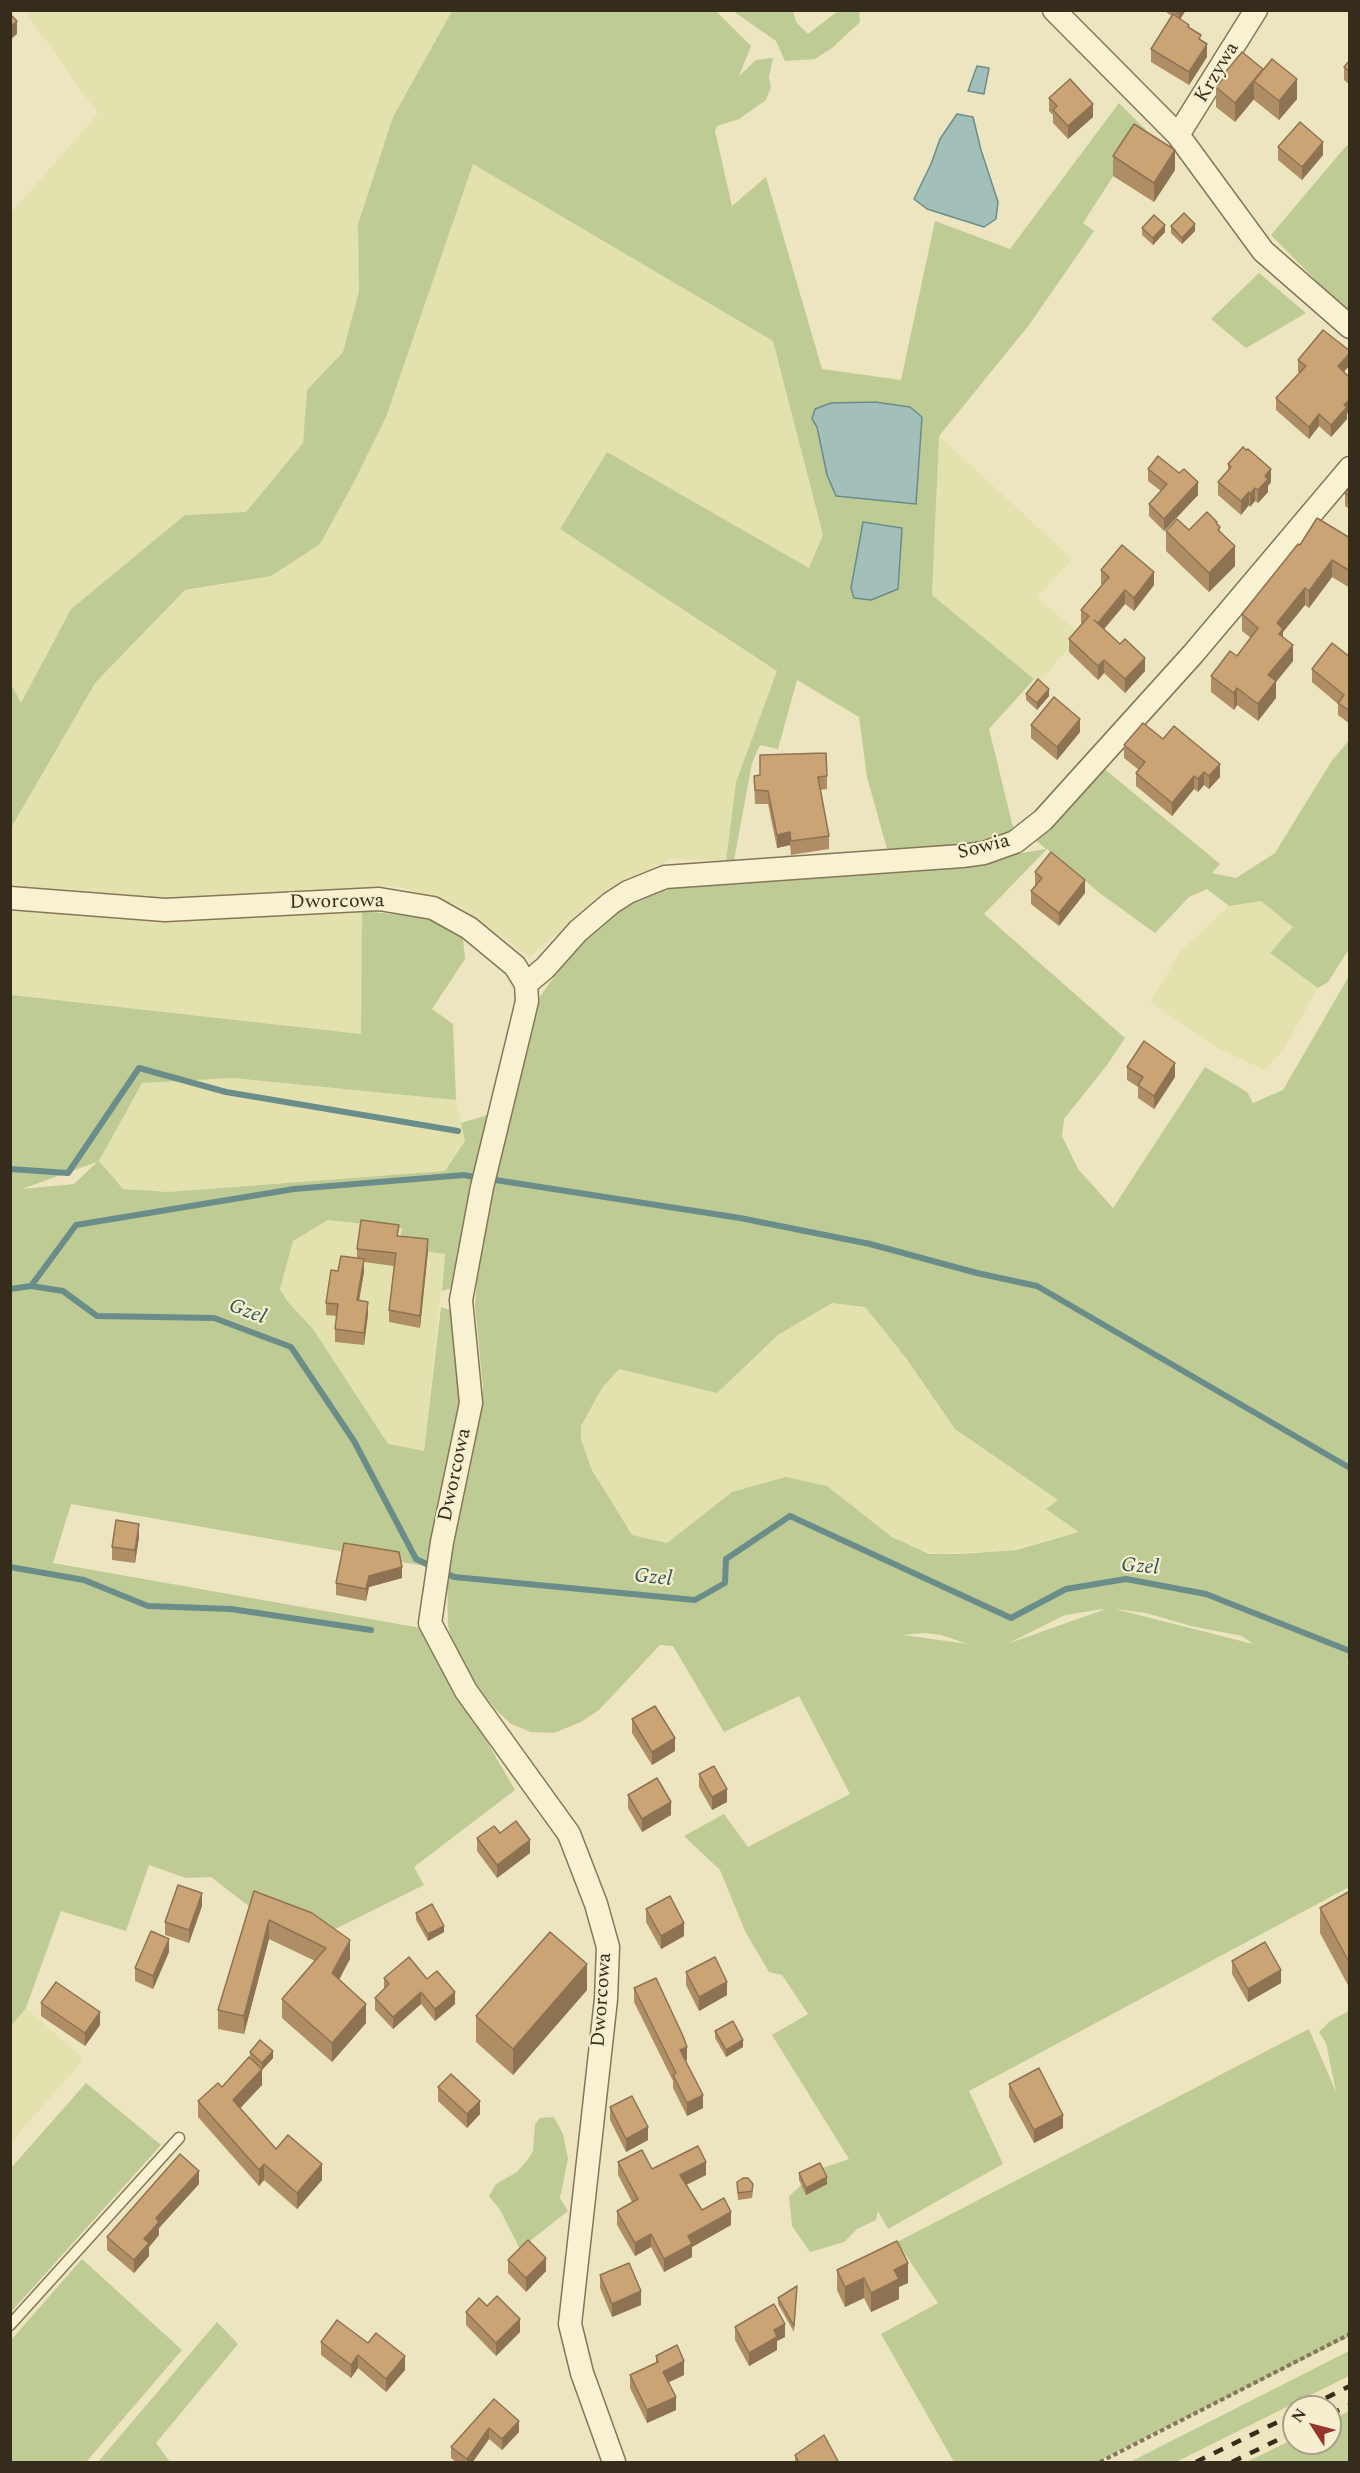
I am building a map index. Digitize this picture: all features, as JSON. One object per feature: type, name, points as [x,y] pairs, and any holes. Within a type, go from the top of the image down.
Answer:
[{"type":"street","points":[[1054,10],[1178,135],[1263,251],[1350,327]]},
{"type":"street","name":"Krzywa","points":[[1178,135],[1256,10]]},
{"type":"street","name":"Sowia","points":[[526,984],[545,968],[578,931],[611,903],[628,892],[665,877],[962,856],[992,851],[1015,842],[1043,820],[1193,654],[1350,468]]},
{"type":"street","name":"Dworcowa","points":[[10,898],[165,910],[379,899],[400,902],[434,908],[469,928],[515,966],[526,984],[523,1018],[484,1179],[461,1300],[471,1403],[440,1556],[430,1623],[466,1691],[569,1834],[596,1904],[608,1947],[606,2000],[570,2324],[582,2373],[614,2463]]},
{"type":"lane","points":[[10,2325],[179,2138]]},
{"type":"path","points":[[1100,2463],[1350,2334]]},
{"type":"shaded area","points":[[25,11],[452,11],[393,117],[358,224],[359,291],[343,352],[307,390],[303,443],[246,512],[185,515],[71,609],[21,704],[11,682],[11,213],[98,114]]},
{"type":"shaded area","points":[[473,163],[773,341],[823,535],[809,568],[607,452],[560,529],[777,671],[736,782],[726,861],[670,859],[602,896],[529,957],[459,906],[398,886],[183,899],[11,895],[11,828],[95,683],[185,590],[223,585],[356,478],[386,417]]},
{"type":"shaded area","points":[[939,436],[1072,559],[1037,597],[1080,634],[1086,627],[1039,683],[932,595]]},
{"type":"shaded area","points":[[1261,901],[1293,927],[1270,954],[1318,988],[1283,1050],[1265,1070],[1217,1048],[1150,1001],[1182,950],[1229,906]]},
{"type":"shaded area","points":[[11,906],[362,911],[361,1034],[11,995]]},
{"type":"shaded area","points":[[233,1078],[456,1100],[465,1141],[445,1171],[168,1192],[123,1189],[99,1161],[142,1083]]},
{"type":"shaded area","points":[[328,1220],[402,1228],[399,1248],[445,1254],[424,1451],[388,1445],[313,1329],[287,1301],[280,1289],[293,1241]]},
{"type":"shaded area","points":[[832,1303],[865,1307],[906,1358],[955,1429],[1059,1501],[1047,1509],[1080,1532],[1003,1551],[938,1554],[904,1543],[877,1526],[827,1486],[732,1492],[667,1543],[632,1535],[605,1494],[581,1440],[581,1426],[602,1388],[619,1369],[717,1393],[778,1335]]},
{"type":"shaded area","points":[[26,2008],[84,2059],[11,2142],[11,2026]]},
{"type":"green space","points":[[452,11],[716,11],[751,46],[739,76],[756,60],[773,58],[769,77],[771,87],[766,100],[739,119],[717,126],[715,131],[732,206],[766,177],[822,369],[901,380],[935,221],[1010,249],[1119,103],[1146,130],[1134,144],[1083,223],[1094,231],[1029,325],[939,436],[932,595],[1034,679],[989,729],[1014,831],[965,846],[887,849],[867,777],[859,717],[797,680],[778,749],[760,745],[752,763],[734,860],[726,861],[736,782],[777,671],[560,529],[607,452],[809,568],[823,535],[773,341],[473,164],[386,417],[320,544],[271,576],[185,590],[95,683],[11,828],[10,682],[21,703],[71,609],[185,515],[246,512],[303,443],[307,390],[343,352],[359,291],[358,224],[393,117]]},
{"type":"green space","points":[[733,11],[793,11],[796,22],[808,34],[838,11],[859,11],[860,22],[832,48],[815,59],[785,61],[776,41]]},
{"type":"green space","points":[[1347,145],[1350,148],[1349,314],[1271,235]]},
{"type":"green space","points":[[1259,273],[1306,313],[1246,348],[1211,319]]},
{"type":"green space","points":[[1349,740],[1349,949],[1328,982],[1318,988],[1270,953],[1293,927],[1261,901],[1229,906],[1207,889],[1189,897],[1155,933],[1101,894],[1047,849],[984,914],[1125,1038],[1107,1065],[1064,1119],[1062,1136],[1078,1169],[1113,1208],[1205,1067],[1247,1092],[1253,1103],[1283,1090],[1349,976],[1350,1655],[1347,1664],[1350,1665],[1349,1887],[969,2091],[1003,2164],[888,2229],[878,2211],[876,2220],[857,2229],[844,2242],[810,2252],[792,2226],[789,2196],[820,2169],[849,2159],[772,2035],[808,2014],[782,1975],[769,1972],[745,1931],[720,1870],[684,1836],[724,1814],[748,1847],[850,1794],[799,1696],[724,1732],[673,1646],[660,1645],[599,1710],[581,1722],[554,1733],[531,1732],[511,1724],[496,1710],[455,1656],[448,1625],[447,1565],[483,1389],[475,1305],[481,1222],[536,1002],[560,969],[614,908],[660,888],[957,864],[1046,849],[1034,839],[1102,767],[1220,864],[1212,873],[1236,878],[1275,853],[1331,762]],"holes":[[[832,1303],[865,1307],[906,1358],[955,1429],[1058,1500],[1046,1509],[1079,1532],[1016,1550],[929,1554],[892,1537],[827,1486],[786,1477],[732,1492],[667,1543],[632,1535],[592,1470],[581,1440],[581,1426],[602,1388],[619,1369],[717,1393],[778,1335]],[[1103,1609],[1007,1644],[1065,1615]],[[1115,1609],[1146,1613],[1191,1626],[1242,1636],[1253,1644]],[[925,1633],[941,1635],[968,1644],[903,1635]]]},
{"type":"green space","points":[[362,911],[428,918],[463,939],[465,959],[432,1009],[453,1024],[456,1100],[233,1078],[142,1083],[99,1161],[123,1189],[168,1192],[445,1171],[465,1141],[461,1123],[494,1113],[456,1287],[442,1291],[445,1254],[399,1248],[402,1228],[328,1220],[293,1241],[280,1289],[287,1301],[313,1329],[388,1444],[424,1451],[441,1307],[456,1312],[464,1398],[431,1567],[71,1504],[53,1563],[421,1628],[515,1790],[414,1867],[424,1885],[321,1936],[254,1910],[211,1877],[186,1878],[149,1865],[126,1931],[61,1911],[26,2008],[11,2026],[11,995],[361,1034]],"holes":[[[97,1162],[74,1184],[22,1189]]]},
{"type":"green space","points":[[1349,2011],[1349,2337],[1097,2462],[954,2462],[881,2334],[938,2303],[897,2242],[1309,2029],[1336,2092],[1326,2043],[1319,2032],[1330,2021]]},
{"type":"green space","points":[[86,2083],[161,2145],[11,2312],[11,2168]]},
{"type":"green space","points":[[554,2117],[563,2134],[568,2159],[560,2198],[568,2211],[520,2249],[500,2210],[489,2196],[496,2184],[517,2172],[529,2158],[533,2151],[535,2124],[540,2118]]},
{"type":"green space","points":[[82,2259],[182,2350],[86,2462],[11,2462],[11,2340]]},
{"type":"green space","points":[[217,2322],[238,2344],[156,2443],[170,2462],[98,2462]]},
{"type":"green space","points":[[1349,2351],[1349,2376],[1311,2395],[1282,2395],[1282,2409],[1176,2462],[1130,2462]]},
{"type":"green space","points":[[1349,2411],[1349,2462],[1246,2462],[1282,2445],[1282,2455],[1342,2455],[1342,2415]]},
{"type":"water","points":[[977,66],[989,68],[984,94],[968,91]]},
{"type":"water","points":[[957,114],[973,117],[998,202],[996,219],[984,227],[927,209],[914,199],[940,139]]},
{"type":"water","points":[[875,402],[910,407],[922,417],[916,504],[836,496],[827,475],[817,427],[812,419],[815,409],[831,403]]},
{"type":"water","points":[[863,522],[902,528],[898,589],[871,600],[854,598],[851,588]]},
{"type":"building","points":[[10,14],[17,21],[10,27]]},
{"type":"building","points":[[1173,14],[1201,35],[1199,39],[1207,44],[1189,72],[1151,49]]},
{"type":"building","points":[[1242,52],[1263,69],[1235,103],[1216,87]]},
{"type":"building","points":[[1272,59],[1297,79],[1279,101],[1254,81]]},
{"type":"building","points":[[1350,60],[1350,72],[1344,67]]},
{"type":"building","points":[[1070,79],[1093,104],[1068,126],[1053,110],[1057,106],[1049,98]]},
{"type":"building","points":[[1300,122],[1323,142],[1302,167],[1278,147]]},
{"type":"building","points":[[1134,124],[1175,150],[1154,183],[1113,156]]},
{"type":"building","points":[[1184,213],[1195,224],[1182,238],[1171,226]]},
{"type":"building","points":[[1154,215],[1165,225],[1153,238],[1142,228]]},
{"type":"building","points":[[1323,330],[1350,351],[1338,366],[1350,378],[1350,399],[1344,405],[1347,407],[1331,425],[1319,414],[1309,427],[1276,398],[1306,366],[1298,360]]},
{"type":"building","points":[[1243,447],[1271,469],[1265,476],[1268,479],[1258,490],[1255,488],[1241,501],[1218,482],[1231,467],[1228,464]]},
{"type":"building","points":[[1158,456],[1179,473],[1184,469],[1198,482],[1164,519],[1149,504],[1167,484],[1148,469]]},
{"type":"building","points":[[1207,512],[1217,522],[1220,527],[1218,530],[1235,546],[1209,573],[1166,531],[1177,519],[1189,530]]},
{"type":"building","points":[[1317,518],[1350,538],[1350,571],[1332,560],[1309,591],[1305,588],[1277,623],[1283,629],[1279,634],[1293,645],[1268,675],[1276,681],[1258,704],[1237,688],[1234,693],[1211,676],[1230,651],[1237,656],[1258,628],[1242,614],[1298,544],[1300,545]]},
{"type":"building","points":[[1122,545],[1154,572],[1134,598],[1125,590],[1098,623],[1094,620],[1120,644],[1125,639],[1145,658],[1125,679],[1104,660],[1098,666],[1069,639],[1089,616],[1081,610],[1109,577],[1101,570]]},
{"type":"building","points":[[1332,643],[1350,657],[1350,711],[1338,703],[1344,695],[1312,669]]},
{"type":"building","points":[[1038,679],[1049,689],[1037,703],[1026,694]]},
{"type":"building","points":[[1054,697],[1080,719],[1057,747],[1031,725]]},
{"type":"building","points":[[1143,723],[1163,739],[1174,726],[1220,764],[1209,776],[1204,772],[1198,779],[1194,776],[1172,803],[1136,773],[1145,762],[1124,745]]},
{"type":"building","points":[[826,753],[827,776],[818,777],[829,836],[791,841],[790,832],[777,835],[768,791],[755,790],[754,776],[760,775],[760,755]]},
{"type":"building","points":[[1051,852],[1085,880],[1059,913],[1031,891],[1042,878],[1035,872]]},
{"type":"building","points":[[1144,1041],[1175,1063],[1154,1096],[1138,1085],[1143,1077],[1127,1067]]},
{"type":"building","points":[[361,1220],[399,1225],[397,1236],[428,1239],[420,1316],[389,1310],[396,1253],[357,1249]]},
{"type":"building","points":[[341,1256],[364,1259],[357,1300],[368,1302],[364,1333],[335,1329],[338,1304],[326,1303],[331,1270],[338,1271]]},
{"type":"building","points":[[116,1520],[139,1524],[135,1550],[112,1547]]},
{"type":"building","points":[[344,1543],[399,1552],[402,1567],[369,1576],[366,1589],[336,1583]]},
{"type":"building","points":[[655,1706],[675,1738],[652,1752],[632,1719]]},
{"type":"building","points":[[714,1766],[727,1789],[712,1797],[699,1774]]},
{"type":"building","points":[[657,1778],[671,1802],[642,1819],[628,1795]]},
{"type":"building","points":[[516,1821],[530,1840],[497,1865],[477,1838],[494,1826],[500,1833]]},
{"type":"building","points":[[178,1885],[202,1893],[189,1930],[165,1922]]},
{"type":"building","points":[[254,1891],[312,1913],[350,1940],[332,1973],[366,2004],[332,2043],[282,1999],[326,1948],[269,1920],[244,2016],[218,2010]]},
{"type":"building","points":[[1350,1891],[1350,1964],[1320,1908]]},
{"type":"building","points":[[670,1896],[684,1923],[661,1936],[646,1909]]},
{"type":"building","points":[[432,1904],[444,1926],[428,1934],[416,1913]]},
{"type":"building","points":[[151,1931],[169,1939],[153,1976],[135,1968]]},
{"type":"building","points":[[550,1932],[587,1964],[513,2049],[476,2016]]},
{"type":"building","points":[[1265,1942],[1281,1970],[1248,1989],[1232,1961]]},
{"type":"building","points":[[409,1957],[427,1979],[437,1971],[455,1992],[435,2009],[421,1992],[393,2017],[375,1998],[389,1984],[384,1978]]},
{"type":"building","points":[[715,1957],[727,1982],[699,1997],[686,1972]]},
{"type":"building","points":[[656,1978],[687,2047],[680,2050],[703,2095],[687,2103],[673,2075],[676,2073],[634,1988]]},
{"type":"building","points":[[56,1982],[100,2012],[85,2033],[41,2003]]},
{"type":"building","points":[[733,2021],[743,2040],[726,2050],[715,2031]]},
{"type":"building","points":[[260,2040],[273,2051],[262,2063],[250,2052]]},
{"type":"building","points":[[249,2057],[262,2069],[233,2100],[276,2149],[288,2135],[322,2164],[297,2193],[264,2164],[259,2170],[198,2101],[218,2083],[222,2087]]},
{"type":"building","points":[[1039,2068],[1063,2115],[1034,2130],[1009,2084]]},
{"type":"building","points":[[451,2074],[480,2101],[467,2114],[438,2087]]},
{"type":"building","points":[[632,2096],[648,2127],[626,2139],[610,2107]]},
{"type":"building","points":[[698,2146],[706,2162],[680,2175],[702,2210],[724,2198],[731,2212],[688,2236],[692,2244],[664,2259],[651,2234],[635,2243],[617,2211],[638,2199],[618,2162],[642,2150],[652,2169]]},
{"type":"building","points":[[180,2154],[199,2171],[156,2218],[159,2222],[144,2239],[149,2243],[134,2260],[107,2237]]},
{"type":"building","points":[[820,2163],[827,2177],[806,2188],[799,2173]]},
{"type":"building","points":[[748,2178],[753,2184],[752,2191],[738,2193],[737,2182]]},
{"type":"building","points":[[528,2240],[546,2258],[526,2278],[508,2260]]},
{"type":"building","points":[[897,2241],[908,2263],[894,2270],[899,2279],[871,2293],[864,2278],[845,2287],[837,2270]]},
{"type":"building","points":[[629,2263],[641,2291],[612,2304],[600,2275]]},
{"type":"building","points":[[797,2286],[794,2326],[778,2298]]},
{"type":"building","points":[[497,2296],[520,2319],[496,2343],[466,2312],[479,2298],[487,2306]]},
{"type":"building","points":[[774,2304],[785,2324],[774,2330],[777,2337],[749,2353],[735,2327]]},
{"type":"building","points":[[337,2320],[368,2343],[376,2333],[405,2356],[386,2379],[358,2355],[351,2365],[321,2342]]},
{"type":"building","points":[[677,2345],[684,2361],[663,2372],[676,2397],[647,2410],[630,2375],[658,2362],[656,2356]]},
{"type":"building","points":[[494,2399],[519,2421],[502,2439],[489,2428],[467,2459],[451,2447]]},
{"type":"building","points":[[824,2435],[839,2463],[799,2463],[795,2455]]},
{"type":"waterway","points":[[10,1169],[68,1173],[139,1068],[226,1092],[458,1131]]},
{"type":"waterway","points":[[31,1286],[76,1225],[294,1189],[464,1175],[479,1178]]},
{"type":"waterway","points":[[489,1179],[740,1218],[870,1244],[977,1273],[1037,1286],[1350,1468]]},
{"type":"waterway","name":"Gzel","points":[[10,1289],[31,1286],[63,1291],[97,1316],[214,1318],[291,1347],[354,1441],[416,1559],[433,1567]]},
{"type":"waterway","name":"Gzel","points":[[442,1571],[454,1577],[695,1600],[725,1583],[726,1559],[790,1516],[1011,1618],[1066,1589],[1126,1579],[1206,1594],[1350,1651]]},
{"type":"waterway","points":[[10,1567],[84,1580],[148,1606],[231,1609],[371,1630]]},
{"type":"railway","points":[[1332,2395],[1350,2386]]},
{"type":"railway","points":[[1342,2409],[1350,2405]]},
{"type":"railway","points":[[1196,2462],[1282,2420]]},
{"type":"railway","points":[[1232,2462],[1282,2438]]}]
